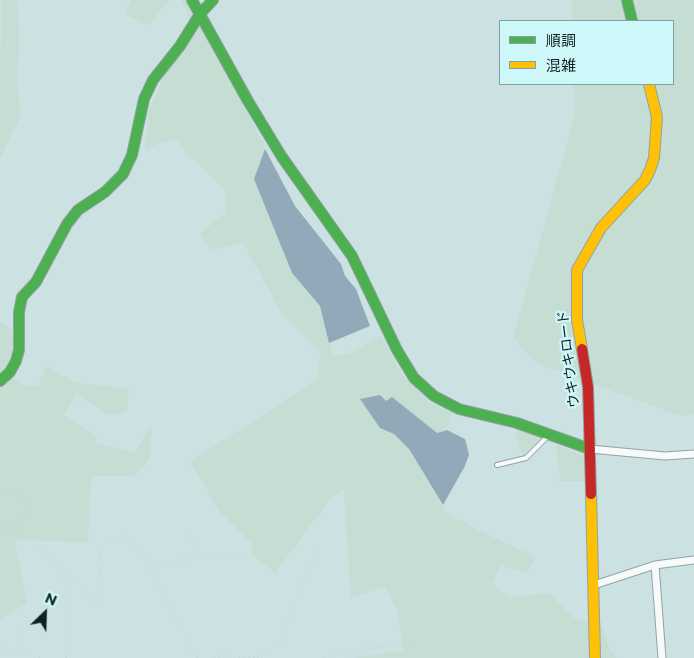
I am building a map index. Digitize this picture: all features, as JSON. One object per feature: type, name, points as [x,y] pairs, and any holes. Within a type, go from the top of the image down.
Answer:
[{"type":"street","points":[[192,0],[248,102],[282,157],[352,256],[397,350],[414,378],[434,396],[459,409],[517,423],[590,449],[665,456],[694,454]]},
{"type":"street","points":[[0,381],[10,372],[19,350],[19,312],[22,297],[36,282],[67,224],[78,210],[105,192],[123,174],[132,155],[144,99],[153,80],[180,46],[200,14],[213,0]]},
{"type":"street","points":[[627,0],[632,20]]},
{"type":"street","name":"ウキウキロード","points":[[596,658],[588,387],[578,320],[577,270],[601,228],[645,180],[650,170],[654,158],[657,117],[649,85]]},
{"type":"street","points":[[594,585],[655,565],[694,560]]},
{"type":"street","points":[[655,565],[662,658]]},
{"type":"lane","points":[[497,465],[526,458],[550,434]]},
{"type":"path","points":[[0,489],[14,490],[32,506],[29,514],[0,531]]},
{"type":"path","points":[[10,526],[99,603],[102,601],[100,573],[100,551],[102,544],[107,540],[126,536],[140,550],[150,564],[165,600],[197,658]]},
{"type":"path","points":[[187,533],[200,558]]},
{"type":"path","points":[[214,658],[225,656],[258,658],[282,639],[291,612],[319,547]]},
{"type":"path","points":[[150,564],[239,553],[241,558]]},
{"type":"path","points":[[63,571],[67,612],[66,658]]},
{"type":"path","points":[[19,652],[24,626]]},
{"type":"path","points":[[324,658],[355,649],[413,644]]},
{"type":"path","points":[[0,648],[40,658]]},
{"type":"green space","points":[[1,0],[18,0],[19,50],[17,82],[21,115],[0,158]]},
{"type":"green space","points":[[131,0],[169,0],[148,25],[124,14]]},
{"type":"green space","points":[[181,0],[187,0],[250,117],[265,149],[254,179],[292,273],[320,306],[333,356],[348,354],[381,336],[399,371],[431,404],[452,412],[449,425],[437,433],[392,397],[386,402],[360,399],[380,428],[390,431],[405,444],[445,511],[475,529],[536,557],[527,574],[501,565],[492,584],[510,597],[549,593],[574,618],[601,623],[610,651],[617,658],[351,658],[403,651],[398,612],[385,587],[351,597],[344,490],[330,499],[275,573],[251,553],[252,544],[220,512],[190,462],[317,380],[320,353],[281,312],[243,242],[212,250],[200,234],[226,212],[225,189],[187,154],[176,138],[145,149],[149,110],[190,19]]},
{"type":"green space","points":[[572,0],[694,0],[694,413],[682,416],[538,364],[513,338],[574,118],[574,85],[674,85],[674,20],[573,20]]},
{"type":"green space","points":[[0,322],[12,329],[15,356],[11,377],[22,385],[38,386],[46,366],[76,383],[129,389],[127,411],[109,415],[76,394],[63,415],[97,437],[95,444],[135,452],[151,426],[150,458],[134,476],[91,476],[88,542],[15,540],[27,603],[0,621]]},
{"type":"green space","points":[[517,427],[543,437],[523,456],[516,439]]},
{"type":"green space","points":[[556,445],[585,457],[587,481],[560,481]]},
{"type":"water","points":[[265,149],[295,206],[341,264],[345,276],[356,289],[370,326],[329,343],[320,306],[292,273],[254,179]]},
{"type":"water","points":[[380,395],[386,401],[392,397],[437,433],[447,430],[465,439],[469,455],[465,466],[443,505],[409,449],[394,434],[380,428],[360,399]]},
{"type":"traffic: fast","points":[[192,0],[248,101],[282,157],[352,256],[397,350],[414,378],[434,396],[459,409],[517,423],[590,449]]},
{"type":"traffic: fast","points":[[0,381],[10,372],[19,350],[19,312],[22,297],[36,282],[67,224],[78,210],[105,192],[123,174],[132,155],[144,99],[153,80],[180,46],[200,14],[213,0]]},
{"type":"traffic: fast","points":[[627,0],[632,20]]},
{"type":"traffic: slow","points":[[582,349],[577,320],[577,270],[601,228],[645,180],[650,170],[654,158],[657,117],[649,85]]},
{"type":"traffic: slow","points":[[591,494],[595,658]]},
{"type":"traffic: jam","points":[[582,349],[588,387],[591,494]]}]
